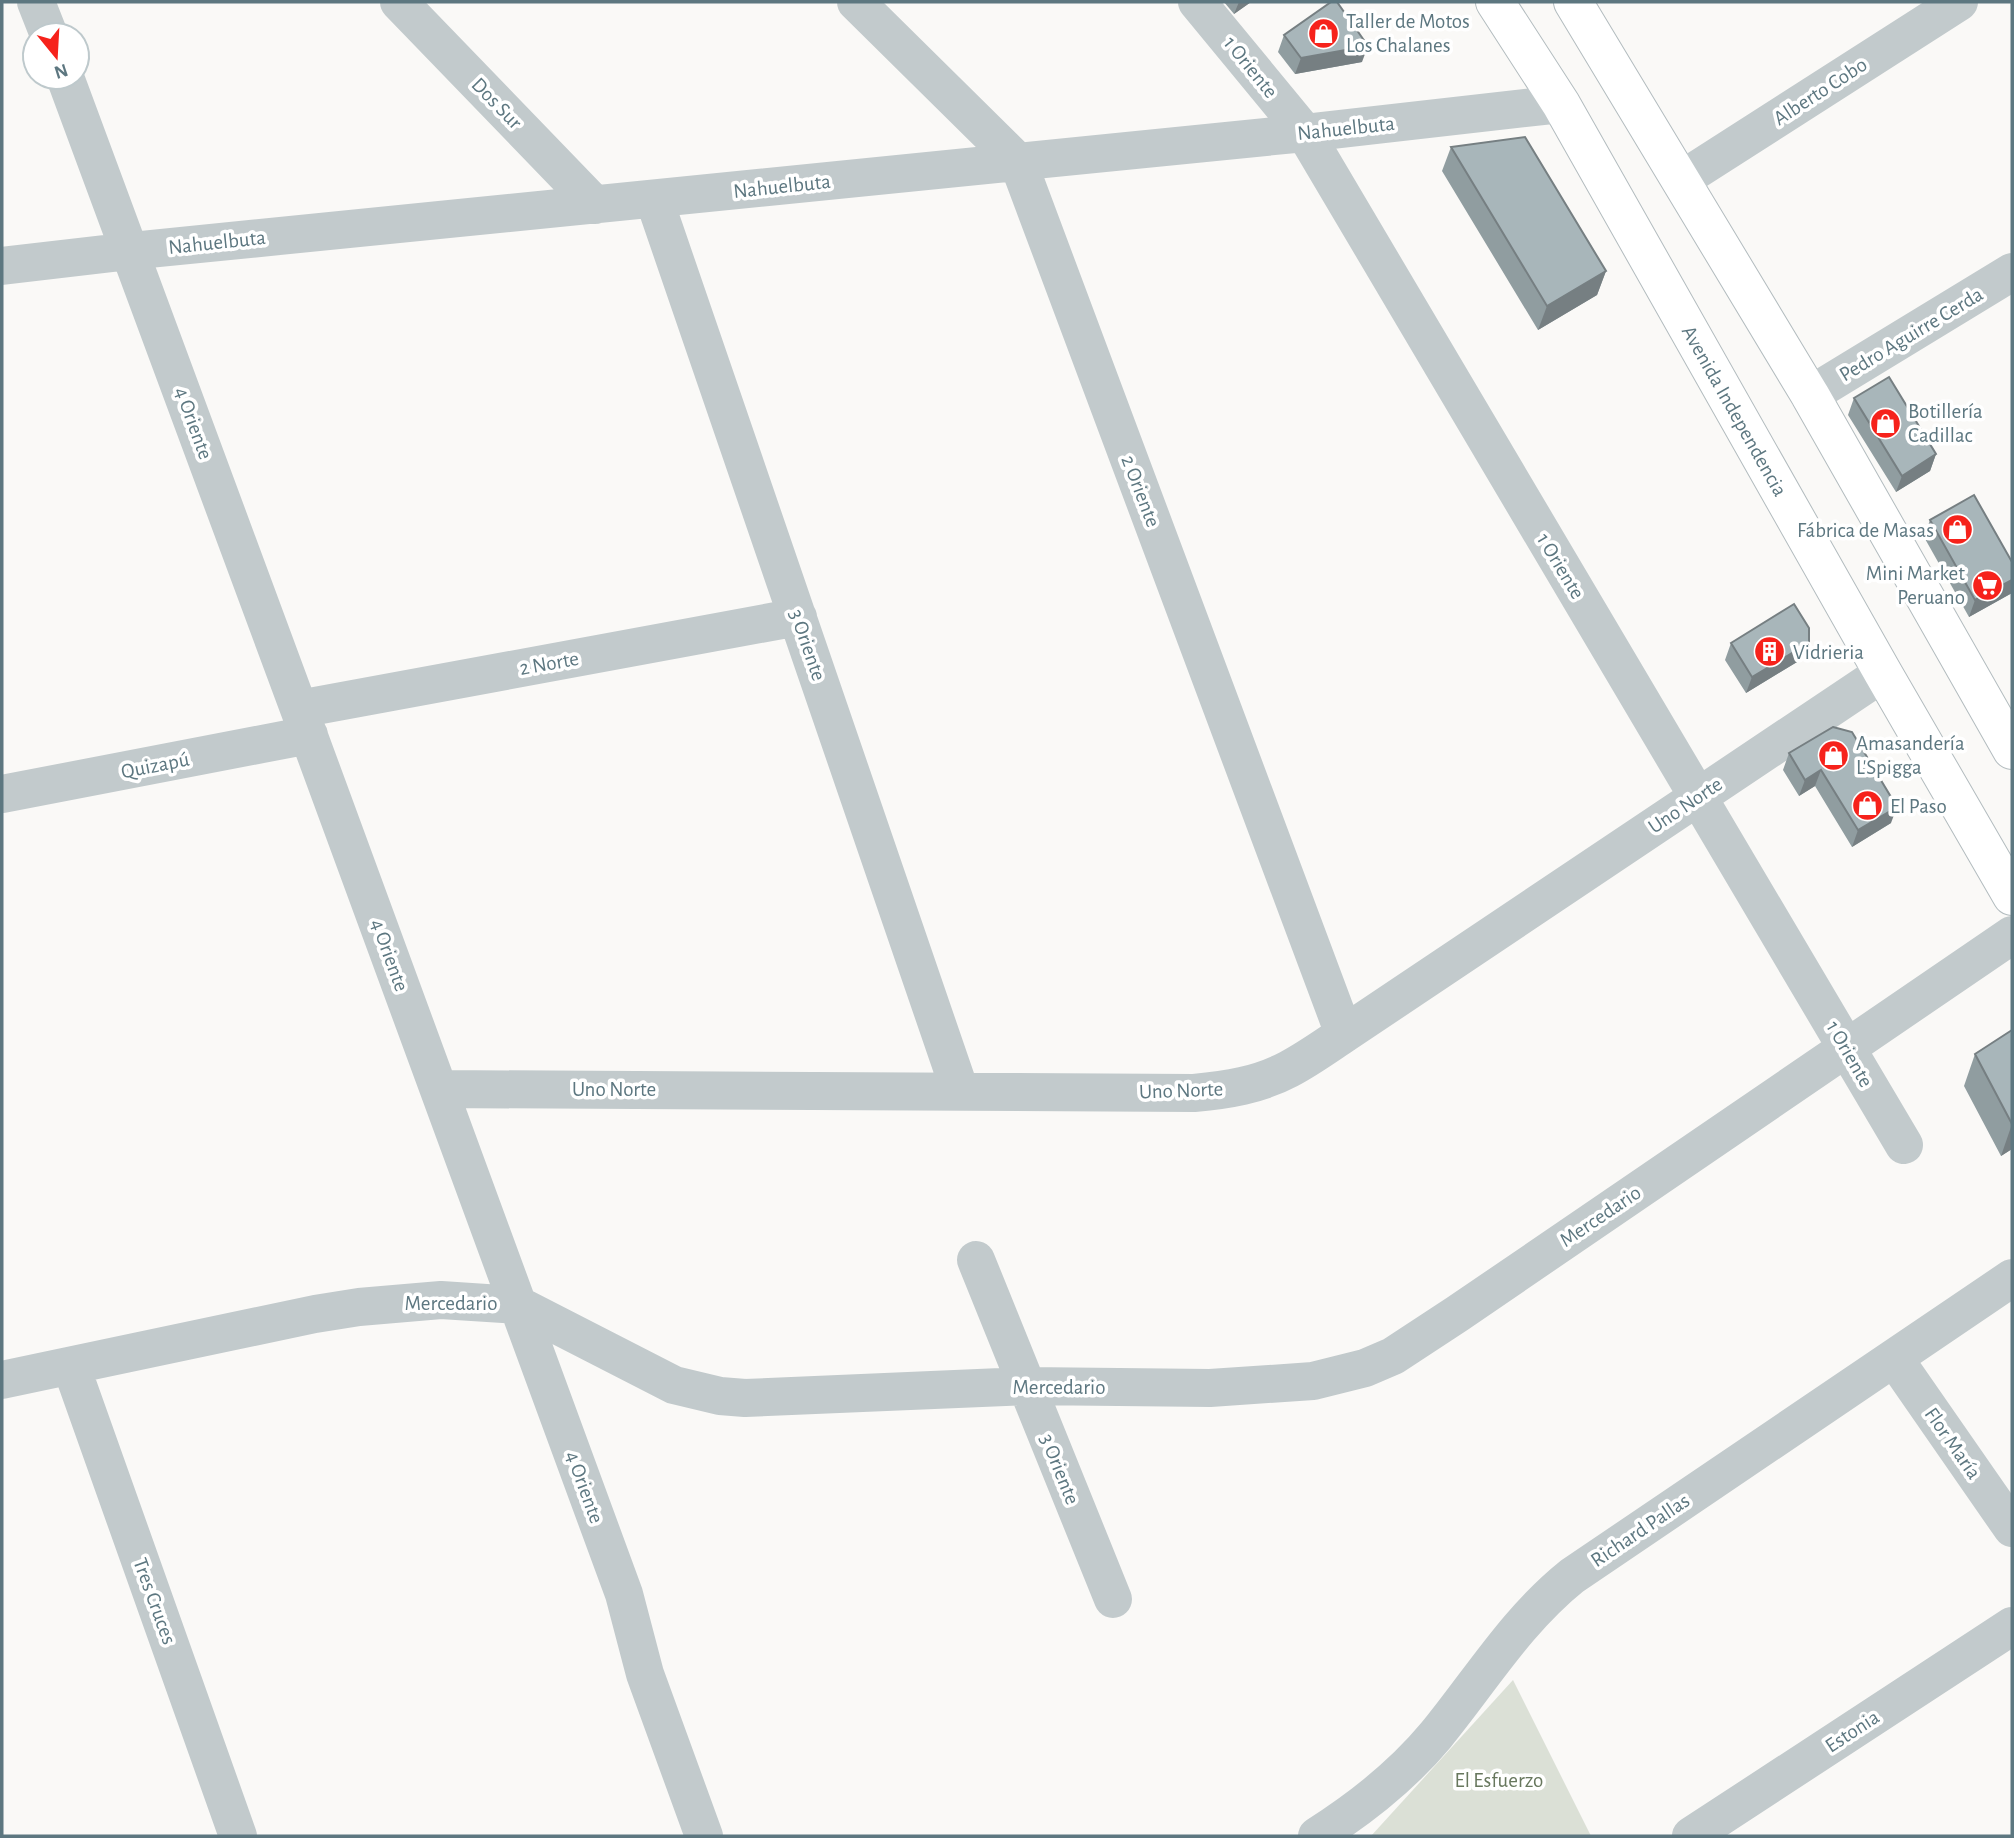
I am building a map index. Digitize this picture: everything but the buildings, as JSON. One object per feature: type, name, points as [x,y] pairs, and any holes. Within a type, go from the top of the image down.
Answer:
[{"type":"main road","name":"Avenida Independencia","points":[[1495,2],[1562,104],[2012,896]]},
{"type":"main road","points":[[1573,2],[1810,396],[2012,750]]},
{"type":"street","points":[[36,2],[43,21]]},
{"type":"street","name":"Dos Sur","points":[[398,2],[596,205]]},
{"type":"street","name":"2 Oriente","points":[[856,2],[1018,162],[1344,1034]]},
{"type":"street","name":"1 Oriente","points":[[1198,2],[1305,133],[1904,1145]]},
{"type":"street","name":"Alberto Cobo","points":[[1681,180],[1959,2]]},
{"type":"street","name":"4 Oriente","points":[[70,91],[624,1594],[645,1674],[704,1836]]},
{"type":"street","name":"Nahuelbuta","points":[[2,266],[1305,133],[1562,104]]},
{"type":"street","name":"3 Oriente","points":[[654,199],[960,1091]]},
{"type":"street","name":"Pedro Aguirre Cerda","points":[[1810,396],[2012,272]]},
{"type":"street","name":"2 Norte","points":[[304,722],[798,617]]},
{"type":"street","name":"Uno Norte","points":[[439,1089],[1194,1093],[1227,1090],[1259,1082],[1288,1070],[1344,1034],[1883,673]]},
{"type":"street","name":"Quizapú","points":[[2,794],[304,722]]},
{"type":"street","name":"Mercedario","points":[[2,1380],[359,1307],[441,1300],[518,1305],[653,1376],[720,1396],[745,1398],[1027,1387],[1210,1388],[1313,1381],[1365,1368],[1393,1356],[2012,935]]},
{"type":"street","name":"3 Oriente","points":[[976,1260],[1113,1599]]},
{"type":"street","name":"Richard Pallas","points":[[1317,1836],[1375,1796],[1408,1766],[1435,1737],[1523,1621],[1549,1594],[1580,1570],[2012,1278]]},
{"type":"street","name":"Flor María","points":[[1894,1358],[2012,1528]]},
{"type":"street","name":"Tres Cruces","points":[[71,1366],[238,1836]]},
{"type":"street","name":"Estonia","points":[[1691,1836],[2012,1626]]},
{"type":"green space","name":"El Esfuerzo","points":[[1513,1680],[1591,1836],[1371,1836]]},
{"type":"place","name":"Taller de Motos Los Chalanes","points":[[1323,33]]},
{"type":"place","name":"Botillería Cadillac","points":[[1885,423]]},
{"type":"place","name":"Fábrica de Masas","points":[[1957,530]]},
{"type":"place","name":"Mini Market Peruano","points":[[1988,585]]},
{"type":"place","name":"Vidrieria","points":[[1770,652]]},
{"type":"place","name":"Amasandería L'Spigga","points":[[1833,755]]},
{"type":"place","name":"El Paso","points":[[1867,806]]}]
